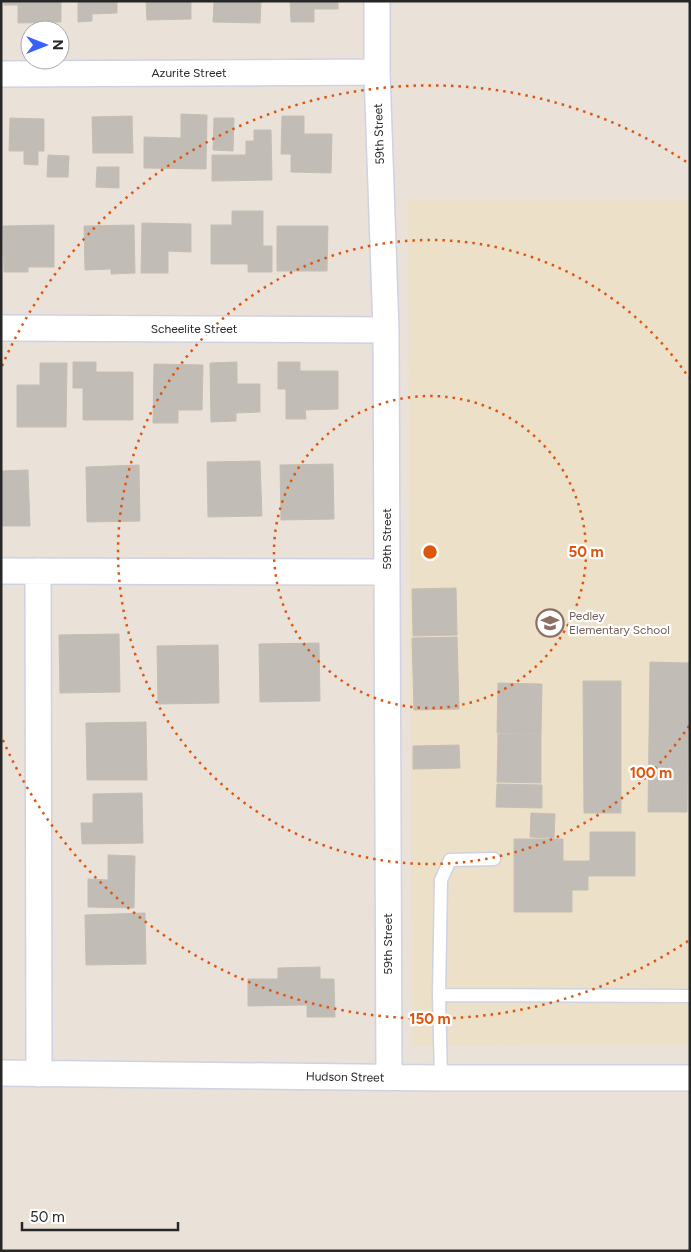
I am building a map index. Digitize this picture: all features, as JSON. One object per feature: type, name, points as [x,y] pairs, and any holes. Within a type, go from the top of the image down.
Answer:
[{"type":"street","name":"59th Street","points":[[377,1],[377,72],[386,330],[389,1077]]},
{"type":"street","name":"Azurite Street","points":[[1,74],[377,72]]},
{"type":"street","name":"Scheelite Street","points":[[1,328],[386,330]]},
{"type":"street","points":[[1,571],[387,572]]},
{"type":"street","points":[[38,571],[39,1074]]},
{"type":"street","name":"Hudson Street","points":[[1,1074],[690,1078]]},
{"type":"lane","points":[[441,1078],[440,880],[450,860],[494,859]]},
{"type":"lane","points":[[440,995],[690,996]]},
{"type":"shaded area","name":"Pedley Elementary School","points":[[408,200],[690,200],[690,1045],[412,1046]]},
{"type":"building","points":[[4,1],[61,1],[61,20],[20,20],[20,23],[18,23],[18,5],[4,5]]},
{"type":"building","points":[[78,1],[117,1],[117,13],[92,14],[92,21],[78,22]]},
{"type":"building","points":[[146,1],[191,1],[191,19],[147,20]]},
{"type":"building","points":[[214,1],[261,1],[260,23],[213,22]]},
{"type":"building","points":[[290,1],[338,1],[338,9],[314,9],[314,22],[291,22]]},
{"type":"building","points":[[181,114],[207,115],[206,169],[144,168],[144,137],[181,138]]},
{"type":"building","points":[[132,116],[133,153],[93,153],[92,117]]},
{"type":"building","points":[[282,116],[304,116],[304,134],[332,134],[331,173],[291,172],[291,154],[281,154]]},
{"type":"building","points":[[10,118],[44,119],[44,151],[38,151],[38,165],[24,164],[24,151],[9,151]]},
{"type":"building","points":[[214,118],[234,118],[233,151],[213,150]]},
{"type":"building","points":[[254,130],[271,130],[272,180],[212,181],[212,155],[246,155],[246,141],[254,141]]},
{"type":"building","points":[[48,155],[69,156],[68,177],[47,177]]},
{"type":"building","points":[[97,167],[119,167],[119,188],[96,187]]},
{"type":"building","points":[[232,211],[263,211],[263,246],[272,246],[272,272],[248,272],[248,264],[211,264],[211,225],[232,225]]},
{"type":"building","points":[[142,223],[191,224],[191,252],[168,251],[168,273],[141,273]]},
{"type":"building","points":[[54,225],[54,267],[28,267],[28,272],[4,272],[3,226]]},
{"type":"building","points":[[134,225],[135,273],[111,274],[111,269],[85,270],[84,226]]},
{"type":"building","points":[[277,226],[328,226],[327,271],[277,271]]},
{"type":"building","points":[[73,362],[96,362],[96,372],[133,372],[133,420],[83,420],[83,388],[73,388]]},
{"type":"building","points":[[237,362],[237,384],[260,384],[260,412],[236,413],[236,421],[211,422],[210,363]]},
{"type":"building","points":[[278,362],[300,362],[300,371],[338,371],[338,409],[305,410],[306,419],[286,419],[286,389],[278,389]]},
{"type":"building","points":[[40,363],[67,363],[66,427],[17,427],[17,385],[40,385]]},
{"type":"building","points":[[154,364],[203,365],[202,410],[178,410],[178,423],[153,423]]},
{"type":"building","points":[[260,461],[262,516],[208,517],[207,462]]},
{"type":"building","points":[[333,464],[334,519],[281,520],[280,465]]},
{"type":"building","points":[[139,465],[140,521],[87,522],[86,467]]},
{"type":"building","points":[[28,470],[30,526],[1,526],[1,471]]},
{"type":"building","points":[[456,588],[457,635],[413,636],[412,589]]},
{"type":"building","points":[[119,634],[120,692],[60,693],[59,635]]},
{"type":"building","points":[[457,637],[459,709],[414,710],[412,638]]},
{"type":"building","points":[[319,643],[320,701],[260,702],[259,644]]},
{"type":"building","points":[[218,645],[219,703],[158,704],[157,646]]},
{"type":"building","points":[[650,662],[689,663],[687,812],[648,812]]},
{"type":"building","points":[[583,681],[621,681],[621,813],[584,813]]},
{"type":"building","points":[[498,683],[542,684],[541,734],[497,733]]},
{"type":"building","points":[[146,722],[147,780],[87,780],[86,723]]},
{"type":"building","points":[[498,734],[541,734],[541,783],[497,782]]},
{"type":"building","points":[[459,745],[460,768],[413,769],[413,746]]},
{"type":"building","points":[[497,784],[542,785],[542,808],[496,807]]},
{"type":"building","points":[[142,793],[143,843],[82,844],[81,823],[93,823],[93,794]]},
{"type":"building","points":[[531,813],[555,814],[554,838],[530,837]]},
{"type":"building","points":[[590,832],[635,832],[635,876],[588,876],[588,890],[572,890],[572,912],[514,912],[514,839],[563,839],[563,861],[590,861]]},
{"type":"building","points":[[108,855],[135,856],[134,908],[88,907],[88,879],[108,880]]},
{"type":"building","points":[[145,913],[146,964],[86,965],[85,915]]},
{"type":"building","points":[[320,967],[320,979],[334,979],[335,1017],[307,1017],[307,1005],[248,1006],[248,979],[278,979],[278,968]]},
{"type":"place","name":"Pedley Elementary School","points":[[550,623]]}]
